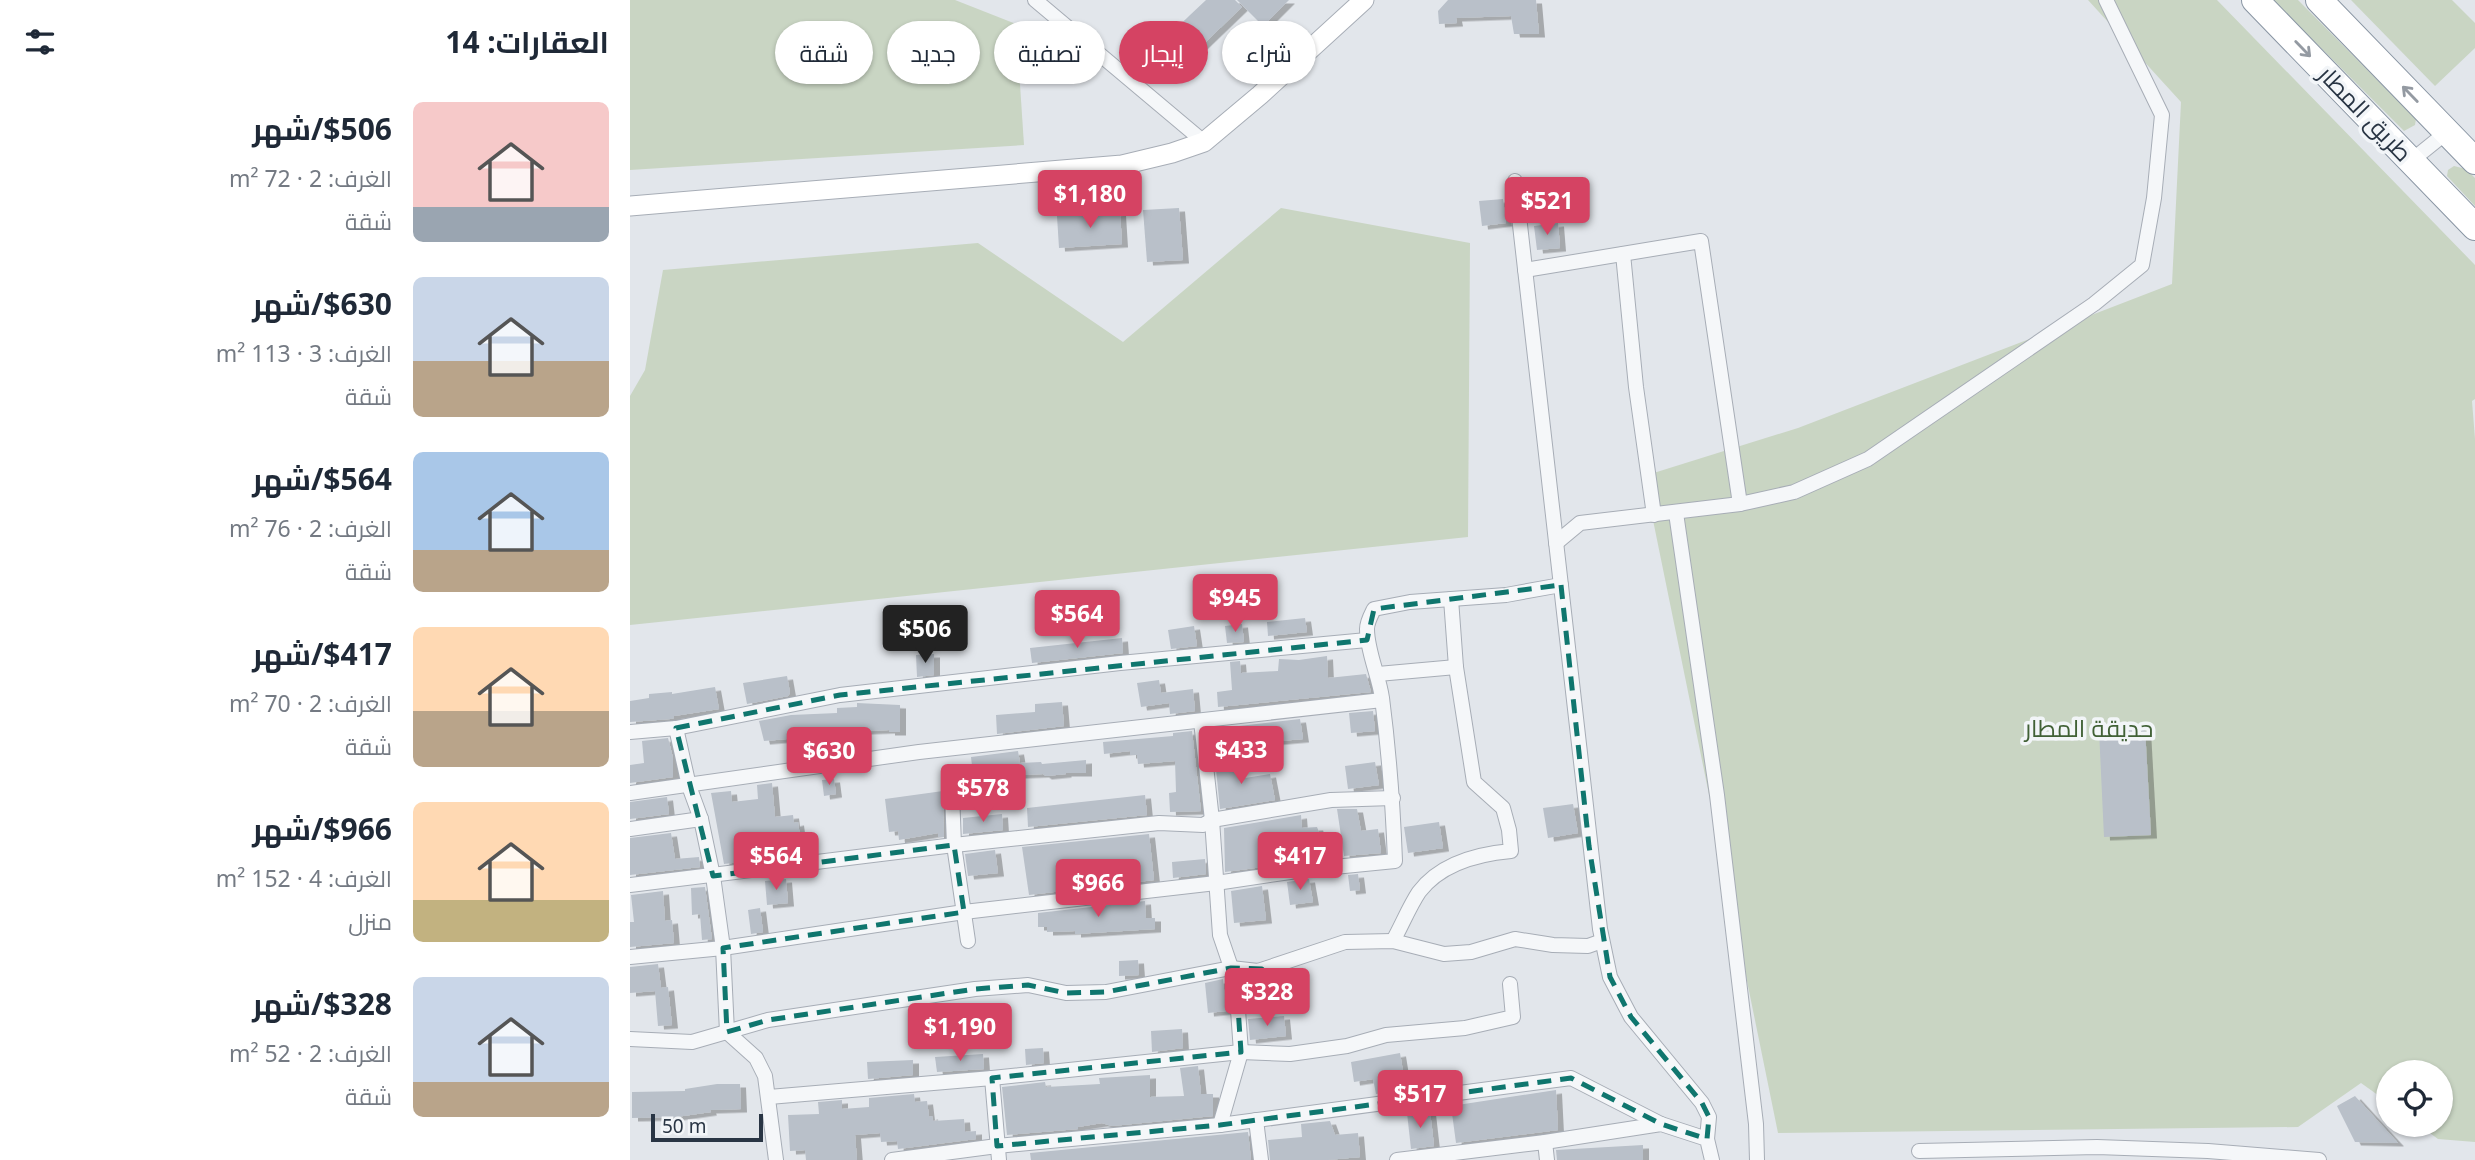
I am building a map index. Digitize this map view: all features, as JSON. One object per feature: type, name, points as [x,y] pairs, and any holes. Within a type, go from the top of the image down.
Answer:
[{"type":"highway","name":"طريق المطار","points":[[2255,0],[2475,227]]},
{"type":"highway","name":"طريق المطار","points":[[2319,0],[2475,161]]},
{"type":"main road","points":[[630,206],[1122,165],[1172,153],[1204,142],[1364,0]]},
{"type":"street","points":[[1035,0],[1204,142]]},
{"type":"street","points":[[1556,543],[1580,523],[1740,504],[1794,492],[1868,459],[2094,304],[2142,265],[2154,198],[2162,115],[2106,0]]},
{"type":"street","points":[[2411,161],[2446,132]]},
{"type":"street","points":[[1515,181],[1589,846],[1602,941],[1610,977],[1631,1017],[1702,1103],[1709,1117],[1707,1139],[1712,1160]]},
{"type":"street","points":[[1525,270],[1701,241],[1740,504]]},
{"type":"street","points":[[1623,254],[1636,387],[1654,514]]},
{"type":"street","points":[[1676,513],[1729,887],[1756,1124],[1757,1160]]},
{"type":"street","points":[[630,957],[723,948],[964,912],[1395,861],[1393,798],[1382,700],[1378,674],[1367,640],[1366,625],[1374,609],[1410,602],[1506,594],[1561,585]]},
{"type":"street","points":[[1393,941],[1420,892],[1446,867],[1487,853],[1511,851],[1503,808],[1474,782],[1455,667],[1451,599]]},
{"type":"street","points":[[630,732],[676,728],[839,695],[1120,663],[1367,640]]},
{"type":"street","points":[[1378,674],[1455,667]]},
{"type":"street","points":[[630,793],[919,752],[1382,700]]},
{"type":"street","points":[[1201,722],[1212,820],[1220,935],[1236,982],[1241,1052],[1220,1125]]},
{"type":"street","points":[[676,728],[701,819],[713,876],[723,948],[727,1031],[756,1058],[765,1076],[776,1160]]},
{"type":"street","points":[[952,793],[954,845],[968,941]]},
{"type":"street","points":[[630,885],[1159,823],[1203,825],[1212,820],[1331,800],[1393,798]]},
{"type":"street","points":[[630,829],[701,819]]},
{"type":"street","points":[[630,1039],[692,1042],[768,1020],[975,989],[1028,985],[1066,993],[1106,992],[1231,968],[1258,971],[1345,942],[1393,941],[1444,954],[1471,951],[1515,939],[1553,945],[1588,946],[1602,941]]},
{"type":"street","points":[[1238,1007],[1258,971]]},
{"type":"street","points":[[769,1097],[992,1079],[1241,1052],[1290,1054],[1336,1048],[1386,1035],[1465,1028],[1513,1017],[1510,984]]},
{"type":"street","points":[[892,1160],[998,1153],[1571,1078],[1661,1124],[1707,1139]]},
{"type":"street","points":[[992,1079],[998,1153]]},
{"type":"street","points":[[1256,1121],[1261,1160]]},
{"type":"street","points":[[1397,1160],[1545,1142],[1661,1124]]},
{"type":"street","points":[[1545,1142],[1547,1160]]},
{"type":"street","points":[[1919,1151],[2097,1147],[2208,1151],[2319,1160]]},
{"type":"highlighted area","points":[[1561,585],[1589,846],[1610,977],[1631,1017],[1702,1103],[1709,1117],[1707,1139],[1661,1124],[1571,1078],[1220,1125],[997,1146],[992,1078],[1241,1052],[1238,1007],[1262,969],[1231,968],[1106,992],[1066,993],[1028,985],[975,989],[768,1020],[727,1032],[723,948],[964,912],[954,845],[713,876],[676,728],[840,695],[1367,640],[1374,609]]},
{"type":"green space","points":[[630,0],[955,0],[1008,21],[994,21],[994,84],[1020,84],[1024,145],[630,170]]},
{"type":"green space","name":"حديقة المطار","points":[[2088,0],[2217,0],[2475,265],[2475,399],[2472,401],[2475,439],[2475,1142],[2435,1137],[2453,1137],[2453,1060],[2376,1060],[2376,1094],[2361,1083],[2298,1127],[1778,1133],[1644,476],[1798,428],[2172,284],[2181,102]]},
{"type":"green space","points":[[2273,0],[2298,0],[2416,119],[2415,125],[2404,131]]},
{"type":"green space","points":[[2351,0],[2452,0],[2475,23],[2475,48],[2435,86]]},
{"type":"green space","points":[[2454,166],[2466,169],[2475,178],[2475,206],[2447,176],[2448,170]]},
{"type":"green space","points":[[1281,208],[1470,243],[1468,537],[630,625],[630,396],[645,370],[663,270],[978,243],[1123,342]]},
{"type":"building","points":[[1206,0],[1235,0],[1242,7],[1227,21],[1222,21],[1222,26],[1208,40],[1208,21],[1184,21]]},
{"type":"building","points":[[1237,0],[1289,0],[1268,21],[1258,21]]},
{"type":"building","points":[[1448,0],[1536,0],[1539,34],[1514,34],[1511,16],[1456,18],[1457,23],[1439,24],[1438,11]]},
{"type":"building","points":[[1503,199],[1506,223],[1482,226],[1479,201]]},
{"type":"building","points":[[1179,208],[1183,260],[1147,262],[1143,210]]},
{"type":"building","points":[[1120,212],[1122,244],[1059,248],[1057,216]]},
{"type":"building","points":[[1558,223],[1560,248],[1537,250],[1534,226]]},
{"type":"building","points":[[1305,618],[1307,632],[1268,636],[1267,622]]},
{"type":"building","points":[[1242,624],[1244,642],[1227,643],[1225,626]]},
{"type":"building","points":[[1194,626],[1197,646],[1171,649],[1168,630]]},
{"type":"building","points":[[1122,638],[1123,653],[1032,663],[1030,648]]},
{"type":"building","points":[[934,654],[934,675],[917,677],[916,655]]},
{"type":"building","points":[[1327,656],[1328,678],[1366,674],[1371,692],[1218,707],[1217,692],[1232,690],[1230,662],[1240,661],[1241,673],[1278,671],[1279,659],[1299,660]]},
{"type":"building","points":[[787,676],[790,693],[788,696],[747,704],[743,683]]},
{"type":"building","points":[[1159,680],[1161,693],[1193,689],[1195,711],[1170,714],[1169,703],[1141,707],[1137,683]]},
{"type":"building","points":[[715,687],[719,709],[674,716],[670,719],[630,722],[630,701],[649,698],[649,694],[672,694]]},
{"type":"building","points":[[1062,702],[1064,726],[997,734],[996,715],[1035,712],[1035,704]]},
{"type":"building","points":[[857,703],[900,705],[900,732],[834,732],[835,752],[811,753],[810,737],[764,741],[759,721],[791,715],[837,713],[837,708],[857,707]]},
{"type":"building","points":[[1373,711],[1375,731],[1351,733],[1349,713]]},
{"type":"building","points":[[1300,719],[1303,739],[1232,745],[1230,727]]},
{"type":"building","points":[[2145,728],[2151,835],[2104,837],[2099,730]]},
{"type":"building","points":[[1192,731],[1201,811],[1170,812],[1169,793],[1176,792],[1175,761],[1138,764],[1137,755],[1130,755],[1130,751],[1104,754],[1103,742],[1173,736],[1173,733]]},
{"type":"building","points":[[668,738],[673,758],[673,777],[630,783],[630,765],[644,763],[642,741]]},
{"type":"building","points":[[1018,751],[1020,763],[1086,760],[1086,773],[1018,775],[1018,778],[974,783],[971,757]]},
{"type":"building","points":[[1236,757],[1239,779],[1270,774],[1275,800],[1220,809],[1215,759]]},
{"type":"building","points":[[1375,762],[1379,785],[1348,789],[1345,766]]},
{"type":"building","points":[[834,779],[836,794],[824,796],[822,780]]},
{"type":"building","points":[[772,783],[775,817],[793,815],[794,823],[798,822],[800,837],[771,840],[773,858],[724,864],[711,793],[731,791],[732,802],[758,799],[757,785]]},
{"type":"building","points":[[943,791],[944,837],[938,837],[938,833],[899,840],[898,831],[889,832],[885,799]]},
{"type":"building","points":[[1145,795],[1147,815],[1028,827],[1027,808]]},
{"type":"building","points":[[667,797],[669,814],[630,819],[630,802]]},
{"type":"building","points":[[1573,804],[1578,833],[1548,838],[1543,808]]},
{"type":"building","points":[[1337,809],[1357,809],[1361,831],[1378,829],[1381,853],[1344,856]]},
{"type":"building","points":[[1002,814],[1003,830],[963,834],[963,818]]},
{"type":"building","points":[[1301,815],[1302,828],[1317,827],[1329,858],[1225,872],[1224,828]]},
{"type":"building","points":[[1439,822],[1443,848],[1408,853],[1404,827]]},
{"type":"building","points":[[671,833],[675,859],[699,857],[700,867],[630,875],[630,838]]},
{"type":"building","points":[[1149,834],[1154,880],[1029,895],[1022,847]]},
{"type":"building","points":[[995,850],[998,873],[968,876],[965,854]]},
{"type":"building","points":[[1205,859],[1206,874],[1173,878],[1172,862]]},
{"type":"building","points":[[1358,874],[1360,890],[1350,891],[1348,875]]},
{"type":"building","points":[[786,879],[788,903],[767,905],[765,881]]},
{"type":"building","points":[[1309,879],[1313,902],[1290,905],[1287,882]]},
{"type":"building","points":[[1262,886],[1266,920],[1234,923],[1231,891]]},
{"type":"building","points":[[705,887],[712,939],[702,940],[700,914],[692,915],[691,888]]},
{"type":"building","points":[[663,891],[665,921],[672,920],[674,943],[630,947],[630,922],[634,922],[631,895]]},
{"type":"building","points":[[1145,901],[1146,918],[1155,918],[1155,929],[1075,934],[1075,931],[1047,932],[1047,927],[1038,927],[1038,913]]},
{"type":"building","points":[[760,908],[763,932],[751,934],[748,910]]},
{"type":"building","points":[[1138,960],[1139,975],[1119,976],[1119,961]]},
{"type":"building","points":[[658,964],[661,988],[668,987],[672,1025],[658,1026],[655,991],[630,993],[630,967]]},
{"type":"building","points":[[1223,979],[1226,1011],[1208,1013],[1205,983]]},
{"type":"building","points":[[1284,1016],[1286,1036],[1250,1040],[1248,1019]]},
{"type":"building","points":[[1182,1029],[1183,1048],[1152,1052],[1151,1031]]},
{"type":"building","points":[[1043,1048],[1044,1063],[1026,1065],[1025,1049]]},
{"type":"building","points":[[1400,1053],[1406,1090],[1376,1094],[1373,1079],[1354,1082],[1351,1062]]},
{"type":"building","points":[[983,1054],[984,1069],[937,1072],[935,1057]]},
{"type":"building","points":[[913,1060],[913,1075],[868,1079],[867,1062]]},
{"type":"building","points":[[1198,1066],[1201,1094],[1213,1094],[1213,1116],[1112,1126],[1102,1123],[1078,1129],[1007,1135],[1002,1087],[1045,1082],[1046,1087],[1100,1084],[1099,1078],[1150,1075],[1150,1097],[1184,1096],[1180,1068]]},
{"type":"building","points":[[717,1084],[740,1084],[741,1109],[710,1110],[711,1112],[676,1117],[632,1118],[632,1092],[685,1091]]},
{"type":"building","points":[[1556,1090],[1558,1130],[1456,1143],[1451,1106]]},
{"type":"building","points":[[914,1094],[915,1102],[927,1101],[929,1117],[932,1116],[933,1121],[964,1119],[965,1132],[976,1131],[976,1139],[898,1149],[897,1141],[881,1142],[880,1133],[855,1135],[857,1160],[806,1160],[805,1150],[790,1151],[788,1115],[819,1114],[818,1102],[842,1100],[842,1109],[869,1107],[869,1098]]},
{"type":"building","points":[[2355,1096],[2376,1119],[2376,1137],[2393,1137],[2398,1143],[2355,1142],[2337,1106]]},
{"type":"building","points":[[1430,1111],[1434,1146],[1411,1149],[1407,1113]]},
{"type":"building","points":[[1330,1121],[1335,1135],[1358,1133],[1360,1157],[1270,1160],[1268,1140],[1302,1137],[1301,1124]]},
{"type":"building","points":[[1248,1132],[1251,1160],[1031,1160],[1030,1153]]},
{"type":"building","points":[[1643,1145],[1643,1160],[1557,1160],[1556,1150]]}]
